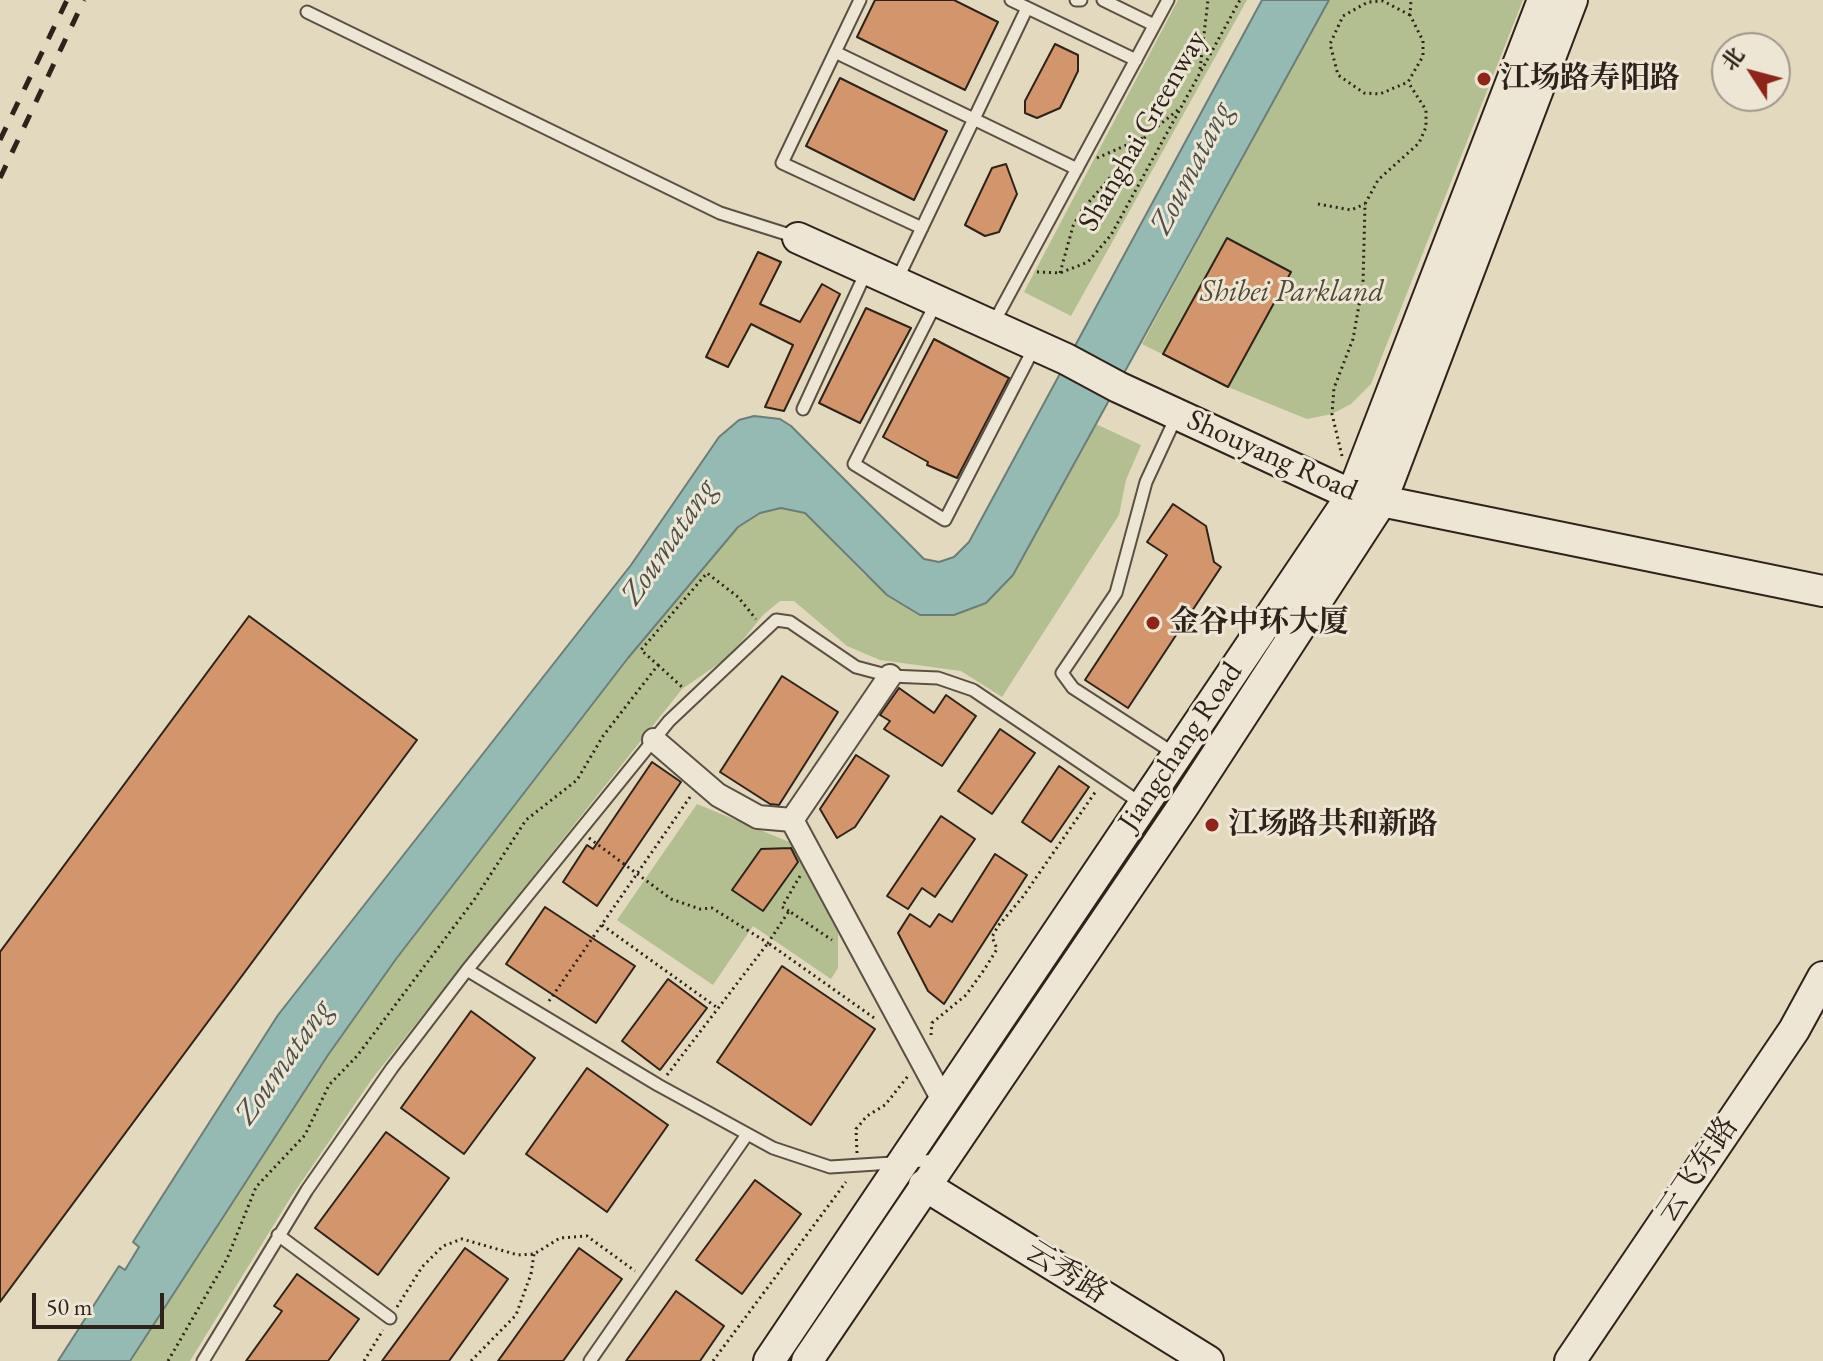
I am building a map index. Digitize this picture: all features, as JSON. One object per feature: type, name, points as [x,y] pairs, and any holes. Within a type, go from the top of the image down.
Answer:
[{"type":"main road","name":"Jiangchang Road","points":[[769,1361],[1352,495],[1543,0]]},
{"type":"main road","name":"Jiangchang Road","points":[[807,1361],[1184,805],[1381,502],[1572,0]]},
{"type":"main road","name":"Shouyang Road","points":[[798,238],[1066,359],[1118,387],[1352,495],[1823,591]]},
{"type":"main road","name":"云飞东路","points":[[1570,1361],[1794,1030],[1823,977]]},
{"type":"main road","name":"云秀路","points":[[924,1185],[1208,1361]]},
{"type":"street","points":[[792,820],[890,676]]},
{"type":"street","points":[[654,740],[718,795],[758,817],[792,820]]},
{"type":"street","points":[[792,820],[943,1100]]},
{"type":"lane","points":[[860,0],[782,163],[922,228]]},
{"type":"lane","points":[[1011,0],[1136,60]]},
{"type":"lane","points":[[1103,0],[1154,25]]},
{"type":"lane","points":[[991,326],[1168,0]]},
{"type":"lane","points":[[896,283],[1027,8]]},
{"type":"lane","points":[[307,12],[720,213],[798,238]]},
{"type":"lane","points":[[835,52],[1079,165]]},
{"type":"lane","points":[[803,409],[867,270]]},
{"type":"lane","points":[[937,301],[854,464],[945,520],[1035,345]]},
{"type":"lane","points":[[1175,755],[1073,688],[1062,673],[1116,593],[1146,482],[1177,414]]},
{"type":"lane","points":[[203,1361],[278,1235],[392,1068],[467,970],[692,696],[729,666],[763,628],[776,620],[790,622],[856,667],[890,676],[938,678],[973,690],[1142,804]]},
{"type":"lane","points":[[467,970],[746,1136],[830,1167],[941,1160]]},
{"type":"lane","points":[[590,1361],[746,1136]]},
{"type":"lane","points":[[278,1235],[390,1318]]},
{"type":"path","points":[[1200,72],[1208,0]]},
{"type":"path","name":"Shanghai Greenway","points":[[1021,272],[1060,273],[1088,262],[1111,235],[1240,0]]},
{"type":"path","points":[[1410,15],[1383,1],[1354,7],[1334,29],[1330,44],[1338,75],[1364,93],[1396,90],[1408,82],[1417,70],[1423,41],[1410,15],[1411,0]]},
{"type":"path","points":[[1352,495],[1332,414],[1334,388],[1353,339],[1363,283],[1365,204],[1378,180],[1419,143],[1426,127],[1426,110],[1408,82]]},
{"type":"path","points":[[1060,273],[1073,226],[1082,210],[1146,136],[1181,107]]},
{"type":"path","points":[[1079,165],[1146,136]]},
{"type":"path","points":[[1318,204],[1351,210],[1365,204]]},
{"type":"path","points":[[692,696],[641,650],[707,573],[738,597],[763,628]]},
{"type":"path","points":[[168,1361],[227,1259],[256,1187],[305,1135],[329,1085],[357,1056],[474,900],[526,820],[577,780],[603,736],[658,665]]},
{"type":"path","points":[[540,1014],[701,780]]},
{"type":"path","points":[[580,831],[671,899],[700,909],[712,908],[768,943],[913,1045]]},
{"type":"path","points":[[812,856],[782,907],[835,941]]},
{"type":"path","points":[[658,1085],[720,1009],[789,911]]},
{"type":"path","points":[[602,925],[720,1009]]},
{"type":"path","points":[[364,1361],[422,1267],[443,1246],[462,1239],[503,1253],[534,1254],[560,1238],[587,1236],[646,1279]]},
{"type":"path","points":[[471,1361],[516,1315],[534,1254]]},
{"type":"green space","points":[[1178,0],[1247,0],[1071,316],[1024,292]]},
{"type":"green space","name":"Shibei Parkland","points":[[1329,0],[1523,0],[1371,384],[1351,404],[1332,414],[1307,419],[1228,387],[1142,344]]},
{"type":"green space","points":[[1096,424],[1141,445],[1126,480],[1119,515],[1002,697],[961,671],[880,660],[847,646],[794,601],[780,601],[763,615],[730,656],[682,689],[372,1079],[289,1200],[190,1361],[130,1361],[328,1055],[396,959],[628,658],[738,527],[760,513],[781,508],[805,513],[866,576],[1013,575]]},
{"type":"green space","points":[[697,804],[799,846],[838,933],[838,968],[831,979],[753,926],[713,985],[617,920]]},
{"type":"water","name":"Zoumatang","points":[[1262,0],[1329,0],[1013,575],[986,603],[954,615],[920,615],[887,595],[805,513],[781,508],[760,513],[738,527],[628,658],[396,959],[328,1055],[130,1361],[58,1361],[119,1266],[125,1270],[139,1247],[133,1242],[278,1015],[631,565],[719,437],[739,420],[754,416],[780,419],[791,426],[924,559],[939,562],[954,557],[969,542]]},
{"type":"building","points":[[875,0],[954,0],[998,22],[965,90],[857,37]]},
{"type":"building","points":[[1055,44],[1078,55],[1078,71],[1060,108],[1037,118],[1025,113],[1025,101]]},
{"type":"building","points":[[840,78],[947,131],[914,200],[806,146]]},
{"type":"building","points":[[1006,164],[1017,194],[999,232],[985,236],[965,225],[992,168]]},
{"type":"building","points":[[1227,238],[1291,272],[1228,387],[1163,354]]},
{"type":"building","points":[[758,252],[781,262],[760,304],[800,322],[822,284],[840,294],[784,411],[765,407],[793,345],[751,324],[728,367],[706,357]]},
{"type":"building","points":[[866,308],[911,328],[860,423],[819,403]]},
{"type":"building","points":[[934,339],[1009,378],[957,478],[927,465],[928,462],[883,437]]},
{"type":"building","name":"金谷中环大厦","points":[[1173,504],[1206,526],[1214,562],[1221,567],[1128,708],[1085,680],[1167,555],[1147,542]]},
{"type":"building","points":[[249,616],[417,740],[0,1302],[0,952]]},
{"type":"building","points":[[782,676],[838,712],[779,805],[770,804],[720,772]]},
{"type":"building","points":[[899,688],[934,713],[946,695],[976,716],[942,766],[884,729],[890,721],[880,715]]},
{"type":"building","points":[[1000,729],[1035,753],[992,814],[958,791]]},
{"type":"building","points":[[856,755],[889,776],[855,827],[837,838],[820,809]]},
{"type":"building","points":[[652,762],[681,782],[597,906],[563,882],[587,845],[593,849]]},
{"type":"building","points":[[1059,766],[1089,787],[1051,842],[1022,822]]},
{"type":"building","points":[[941,816],[975,839],[935,897],[922,888],[908,909],[887,896]]},
{"type":"building","points":[[791,848],[798,862],[763,911],[732,890],[761,849]]},
{"type":"building","points":[[995,854],[1027,875],[944,1004],[928,991],[898,933],[910,914],[930,927],[939,914],[952,922]]},
{"type":"building","points":[[545,907],[635,966],[596,1023],[506,964]]},
{"type":"building","points":[[782,966],[875,1029],[811,1125],[717,1062]]},
{"type":"building","points":[[668,979],[707,1008],[660,1070],[622,1041]]},
{"type":"building","points":[[471,1011],[535,1058],[464,1154],[401,1108]]},
{"type":"building","points":[[587,1068],[668,1125],[607,1212],[526,1154]]},
{"type":"building","points":[[386,1132],[449,1178],[378,1275],[315,1228]]},
{"type":"building","points":[[755,1180],[801,1214],[742,1294],[696,1260]]},
{"type":"building","points":[[465,1248],[508,1279],[449,1361],[382,1361]]},
{"type":"building","points":[[579,1248],[622,1279],[563,1361],[498,1361]]},
{"type":"building","points":[[297,1274],[359,1319],[328,1361],[246,1361],[282,1311],[274,1306]]},
{"type":"building","points":[[676,1291],[724,1326],[700,1361],[626,1361]]},
{"type":"railway","points":[[0,140],[67,0]]},
{"type":"railway","points":[[0,178],[84,0]]},
{"type":"place","name":"江场路寿阳路","points":[[1484,79]]},
{"type":"place","name":"金谷中环大厦","points":[[1153,623]]},
{"type":"place","name":"江场路共和新路","points":[[1212,825]]}]
